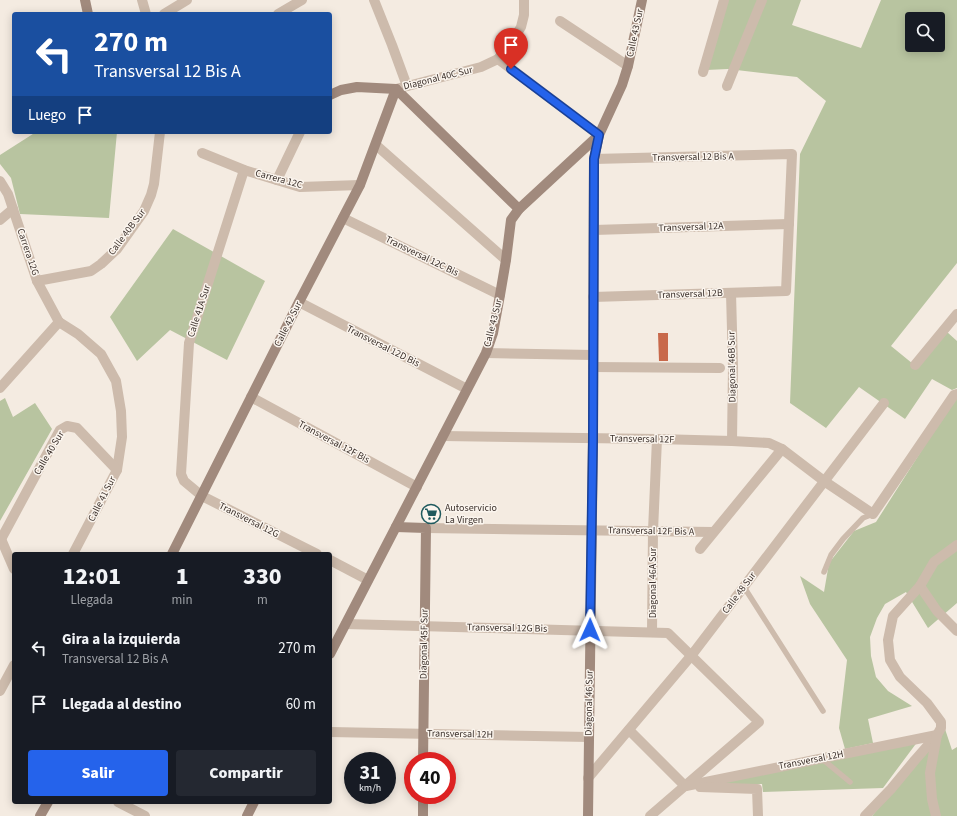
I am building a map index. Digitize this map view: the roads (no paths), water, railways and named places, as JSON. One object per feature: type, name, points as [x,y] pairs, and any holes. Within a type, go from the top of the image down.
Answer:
[{"type":"street","points":[[85,0],[88,12]]},
{"type":"street","points":[[142,0],[145,12]]},
{"type":"street","points":[[167,12],[185,0]]},
{"type":"street","points":[[281,12],[302,0]]},
{"type":"street","points":[[374,0],[407,86]]},
{"type":"street","points":[[524,0],[524,15],[521,27],[498,59],[599,135]]},
{"type":"street","name":"Calle 43 Sur","points":[[332,650],[486,353],[493,333],[506,260],[511,220],[518,209],[599,135],[622,85],[628,66],[642,0]]},
{"type":"street","points":[[703,72],[724,0]]},
{"type":"street","points":[[727,86],[762,0]]},
{"type":"street","points":[[560,21],[628,66]]},
{"type":"street","name":"Diagonal 40C Sur","points":[[332,94],[341,90],[356,87],[396,89],[482,67],[498,59]]},
{"type":"street","points":[[396,89],[518,209]]},
{"type":"street","name":"Calle 42 Sur","points":[[173,552],[299,302],[360,185],[396,89]]},
{"type":"street","name":"Calle 40B Sur","points":[[38,281],[92,270],[101,264],[117,248],[144,211],[151,195],[154,184],[160,134]]},
{"type":"street","points":[[277,180],[299,134]]},
{"type":"street","name":"Diagonal 46 Sur","points":[[588,816],[593,439],[594,159],[599,135]]},
{"type":"street","points":[[376,145],[506,260]]},
{"type":"street","name":"Carrera 12C","points":[[202,153],[244,170],[300,187],[360,185]]},
{"type":"street","name":"Transversal 12 Bis A","points":[[594,159],[792,154],[789,224]]},
{"type":"street","name":"Calle 41A Sur","points":[[184,481],[181,470],[189,343],[244,170]]},
{"type":"street","name":"Carrera 12G","points":[[0,181],[8,194],[38,281],[59,322]]},
{"type":"street","points":[[0,220],[13,209]]},
{"type":"street","name":"Transversal 12C Bis","points":[[343,218],[500,295]]},
{"type":"street","name":"Transversal 12A","points":[[594,230],[789,224]]},
{"type":"street","name":"Transversal 12B","points":[[594,297],[786,291],[789,224]]},
{"type":"street","name":"Diagonal 46B Sur","points":[[731,293],[733,367],[732,441]]},
{"type":"street","name":"Transversal 12D Bis","points":[[299,302],[467,389]]},
{"type":"street","points":[[915,364],[957,314]]},
{"type":"street","points":[[0,388],[59,322]]},
{"type":"street","name":"Calle 41 Sur","points":[[59,322],[78,334],[101,354],[116,381],[121,411],[122,437],[116,470],[74,552]]},
{"type":"street","points":[[486,353],[593,355]]},
{"type":"street","points":[[593,367],[720,368]]},
{"type":"street","points":[[700,549],[782,449],[824,481],[873,514],[954,395],[957,394]]},
{"type":"street","name":"Transversal 12F Bis","points":[[251,397],[417,487]]},
{"type":"street","name":"Calle 48 Sur","points":[[588,778],[691,656],[884,403]]},
{"type":"street","name":"Calle 40 Sur","points":[[0,540],[60,430],[67,426],[76,428],[116,470]]},
{"type":"street","name":"Transversal 12F","points":[[443,436],[732,441],[769,443],[782,449]]},
{"type":"street","name":"Diagonal 46A Sur","points":[[652,632],[653,531],[657,439]]},
{"type":"street","name":"Transversal 12G","points":[[184,481],[202,496],[313,552]]},
{"type":"street","name":"Transversal 12F Bis A","points":[[396,527],[713,532]]},
{"type":"street","name":"Diagonal 45F Sur","points":[[423,752],[426,528]]},
{"type":"street","points":[[0,540],[12,565]]},
{"type":"street","points":[[865,816],[891,789],[937,735],[941,728],[941,722],[927,704],[900,678],[890,660],[888,640],[893,616],[920,586],[934,562],[957,545]]},
{"type":"street","points":[[332,561],[368,580]]},
{"type":"street","points":[[920,586],[937,611],[957,631]]},
{"type":"street","name":"Transversal 12G Bis","points":[[346,624],[668,633],[691,656]]},
{"type":"street","points":[[650,816],[758,722],[691,656]]},
{"type":"street","points":[[0,691],[12,669]]},
{"type":"street","points":[[629,730],[685,786],[757,789],[758,816]]},
{"type":"street","name":"Transversal 12H","points":[[332,732],[589,738]]},
{"type":"street","points":[[936,816],[932,800],[930,773],[937,735]]},
{"type":"street","name":"Transversal 12H","points":[[685,786],[937,735]]},
{"type":"street","points":[[40,816],[47,804]]},
{"type":"street","points":[[122,804],[145,816]]},
{"type":"street","points":[[247,816],[253,804]]},
{"type":"street","points":[[423,804],[423,816]]},
{"type":"lane","points":[[824,572],[831,555],[843,539],[863,518],[873,514]]},
{"type":"lane","points":[[744,587],[823,711]]},
{"type":"lane","points":[[821,758],[850,782]]},
{"type":"place","name":"Autoservicio La Virgen","points":[[431,514]]}]
